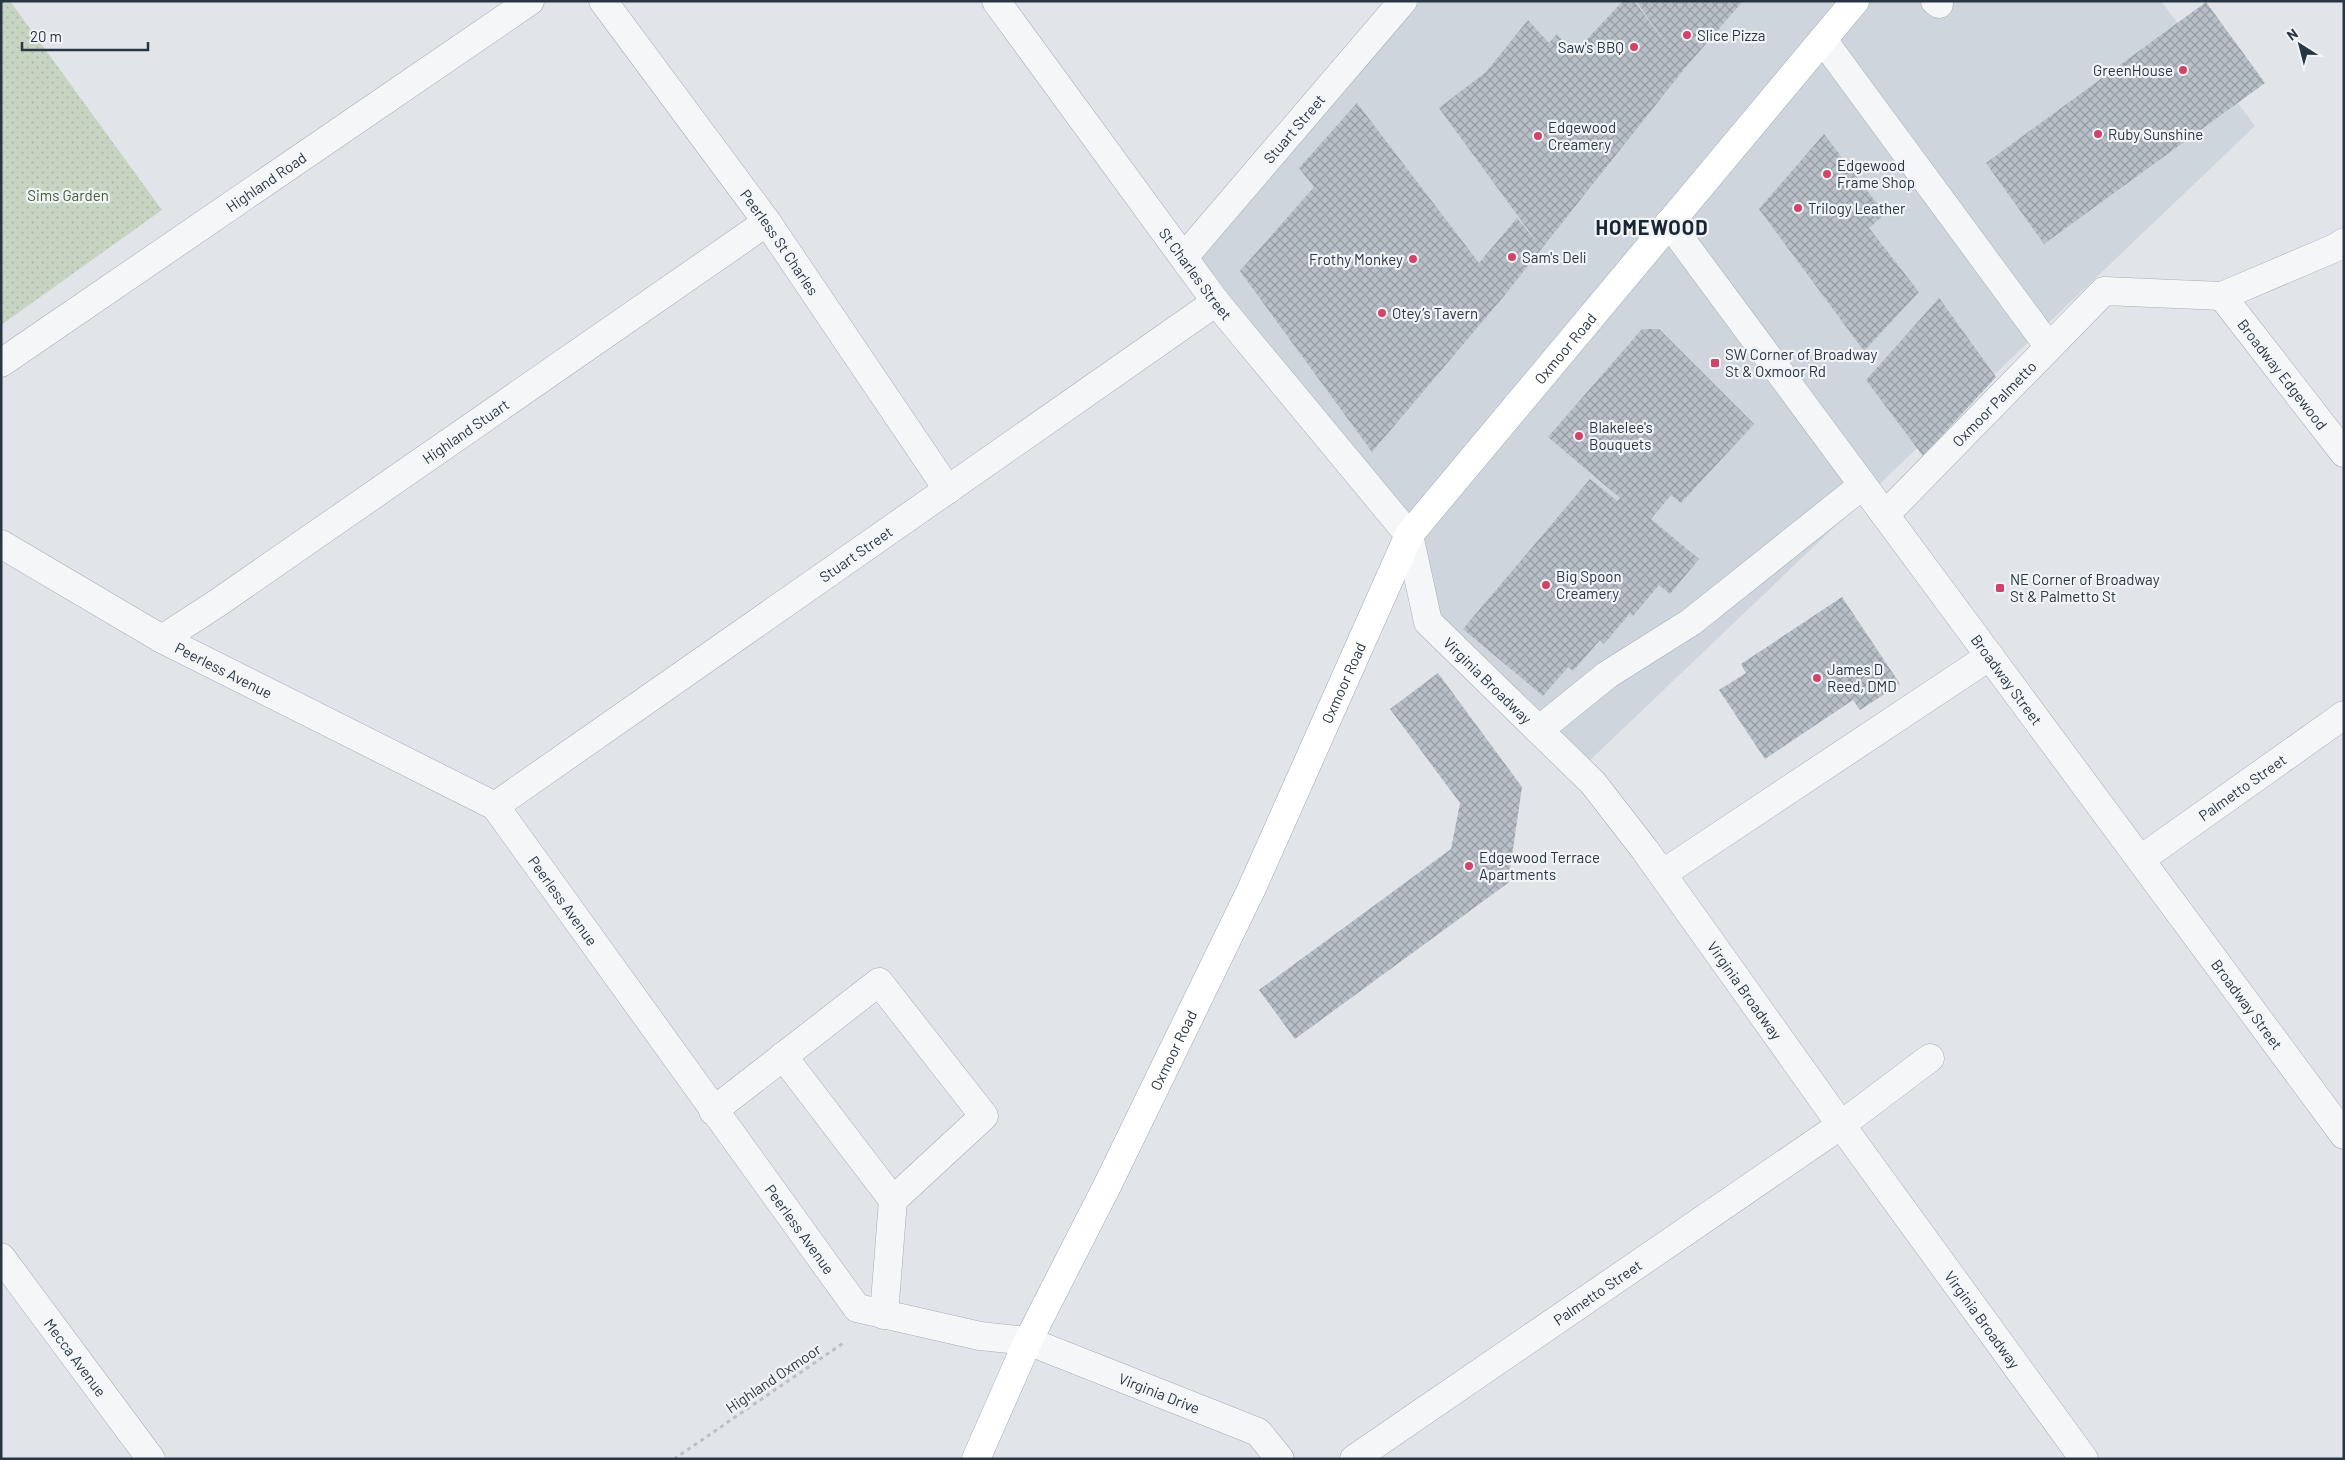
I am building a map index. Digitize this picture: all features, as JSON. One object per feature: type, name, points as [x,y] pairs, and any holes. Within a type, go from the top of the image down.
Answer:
[{"type":"main road","name":"Oxmoor Road","points":[[976,1459],[1028,1341],[1109,1182],[1251,890],[1409,535],[1855,1]]},
{"type":"street","name":"Highland Road","points":[[1,363],[530,1]]},
{"type":"street","name":"Peerless St Charles","points":[[603,1],[767,222],[948,490]]},
{"type":"street","name":"St Charles Street","points":[[996,1],[1216,302],[1409,535]]},
{"type":"street","name":"Stuart Street","points":[[1184,256],[1403,1]]},
{"type":"street","points":[[1822,40],[2050,347]]},
{"type":"street","name":"Highland Stuart","points":[[162,639],[216,604],[767,222]]},
{"type":"street","name":"Broadway Street","points":[[1669,223],[2344,1135]]},
{"type":"street","points":[[2222,296],[2337,247],[2344,242]]},
{"type":"street","name":"Oxmoor Palmetto","points":[[1885,515],[2104,291],[2222,296]]},
{"type":"street","name":"Broadway Edgewood","points":[[2222,296],[2344,453]]},
{"type":"street","name":"Stuart Street","points":[[495,806],[1216,302]]},
{"type":"street","points":[[1539,730],[1607,674],[1691,622],[1863,485]]},
{"type":"street","name":"Virginia Broadway","points":[[1409,535],[1428,622],[1593,783],[1662,874],[1841,1125],[2084,1459]]},
{"type":"street","name":"Peerless Avenue","points":[[1,544],[162,639],[495,806],[713,1111],[857,1308],[980,1336],[1028,1341]]},
{"type":"street","points":[[1662,874],[1990,656]]},
{"type":"street","name":"Palmetto Street","points":[[2141,859],[2344,714]]},
{"type":"street","points":[[713,1111],[879,982],[984,1116],[892,1200]]},
{"type":"street","points":[[783,1056],[892,1200],[884,1315]]},
{"type":"street","name":"Palmetto Street","points":[[1354,1459],[1841,1125],[1930,1058]]},
{"type":"street","name":"Mecca Avenue","points":[[1,1257],[151,1459]]},
{"type":"street","name":"Virginia Drive","points":[[1028,1341],[1258,1432],[1280,1459]]},
{"type":"path","name":"Highland Oxmoor","points":[[674,1459],[884,1315]]},
{"type":"shaded area","points":[[1420,1],[2161,1],[2255,126],[1587,763],[1436,615],[1425,541],[1201,259]]},
{"type":"green space","name":"Sims Garden","points":[[1,1],[10,1],[162,210],[1,325]]},
{"type":"building","points":[[1623,1],[1634,1],[1670,49],[1636,1],[1743,1],[1685,68],[1504,296],[1372,452],[1240,271],[1314,187],[1299,168],[1357,103],[1479,263],[1517,218],[1537,242],[1439,108],[1486,72],[1528,20],[1549,43],[1557,34],[1573,54]]},
{"type":"building","points":[[2206,2],[2265,83],[2044,244],[1986,163]]},
{"type":"building","points":[[1824,134],[1885,214],[1869,228],[1919,292],[1864,351],[1759,209]]},
{"type":"building","points":[[1939,298],[1996,377],[1923,456],[1866,380]]},
{"type":"building","points":[[1642,329],[1659,329],[1754,424],[1681,503],[1671,495],[1651,519],[1699,559],[1670,594],[1659,585],[1633,616],[1630,613],[1604,644],[1600,640],[1573,671],[1568,667],[1543,696],[1463,629],[1590,479],[1617,501],[1620,498],[1548,437]]},
{"type":"building","name":"James D Reed, DMD","points":[[1842,597],[1900,684],[1860,710],[1853,700],[1765,759],[1719,690],[1746,673],[1741,664]]},
{"type":"building","name":"Edgewood Terrace Apartments","points":[[1438,673],[1522,787],[1508,883],[1295,1039],[1259,990],[1451,849],[1460,803],[1390,709]]},
{"type":"place","name":"Slice Pizza","points":[[1687,35]]},
{"type":"place","name":"Saw's BBQ","points":[[1634,47]]},
{"type":"place","name":"GreenHouse","points":[[2183,70]]},
{"type":"place","name":"Ruby Sunshine","points":[[2098,134]]},
{"type":"place","name":"Edgewood Creamery","points":[[1538,136]]},
{"type":"place","name":"Edgewood Frame Shop","points":[[1827,174]]},
{"type":"place","name":"Trilogy Leather","points":[[1798,208]]},
{"type":"place","name":"Sam's Deli","points":[[1512,257]]},
{"type":"place","name":"Frothy Monkey","points":[[1413,259]]},
{"type":"place","name":"Otey’s Tavern","points":[[1382,313]]},
{"type":"place","name":"SW Corner of Broadway St & Oxmoor Rd","points":[[1715,363]]},
{"type":"place","name":"Blakelee's Bouquets","points":[[1579,436]]},
{"type":"place","name":"Big Spoon Creamery","points":[[1546,585]]},
{"type":"place","name":"NE Corner of Broadway St & Palmetto St","points":[[2000,588]]},
{"type":"place","name":"James D Reed, DMD","points":[[1817,678]]},
{"type":"place","name":"Edgewood Terrace Apartments","points":[[1469,866]]},
{"type":"district","name":"HOMEWOOD","points":[[1652,227]]}]
